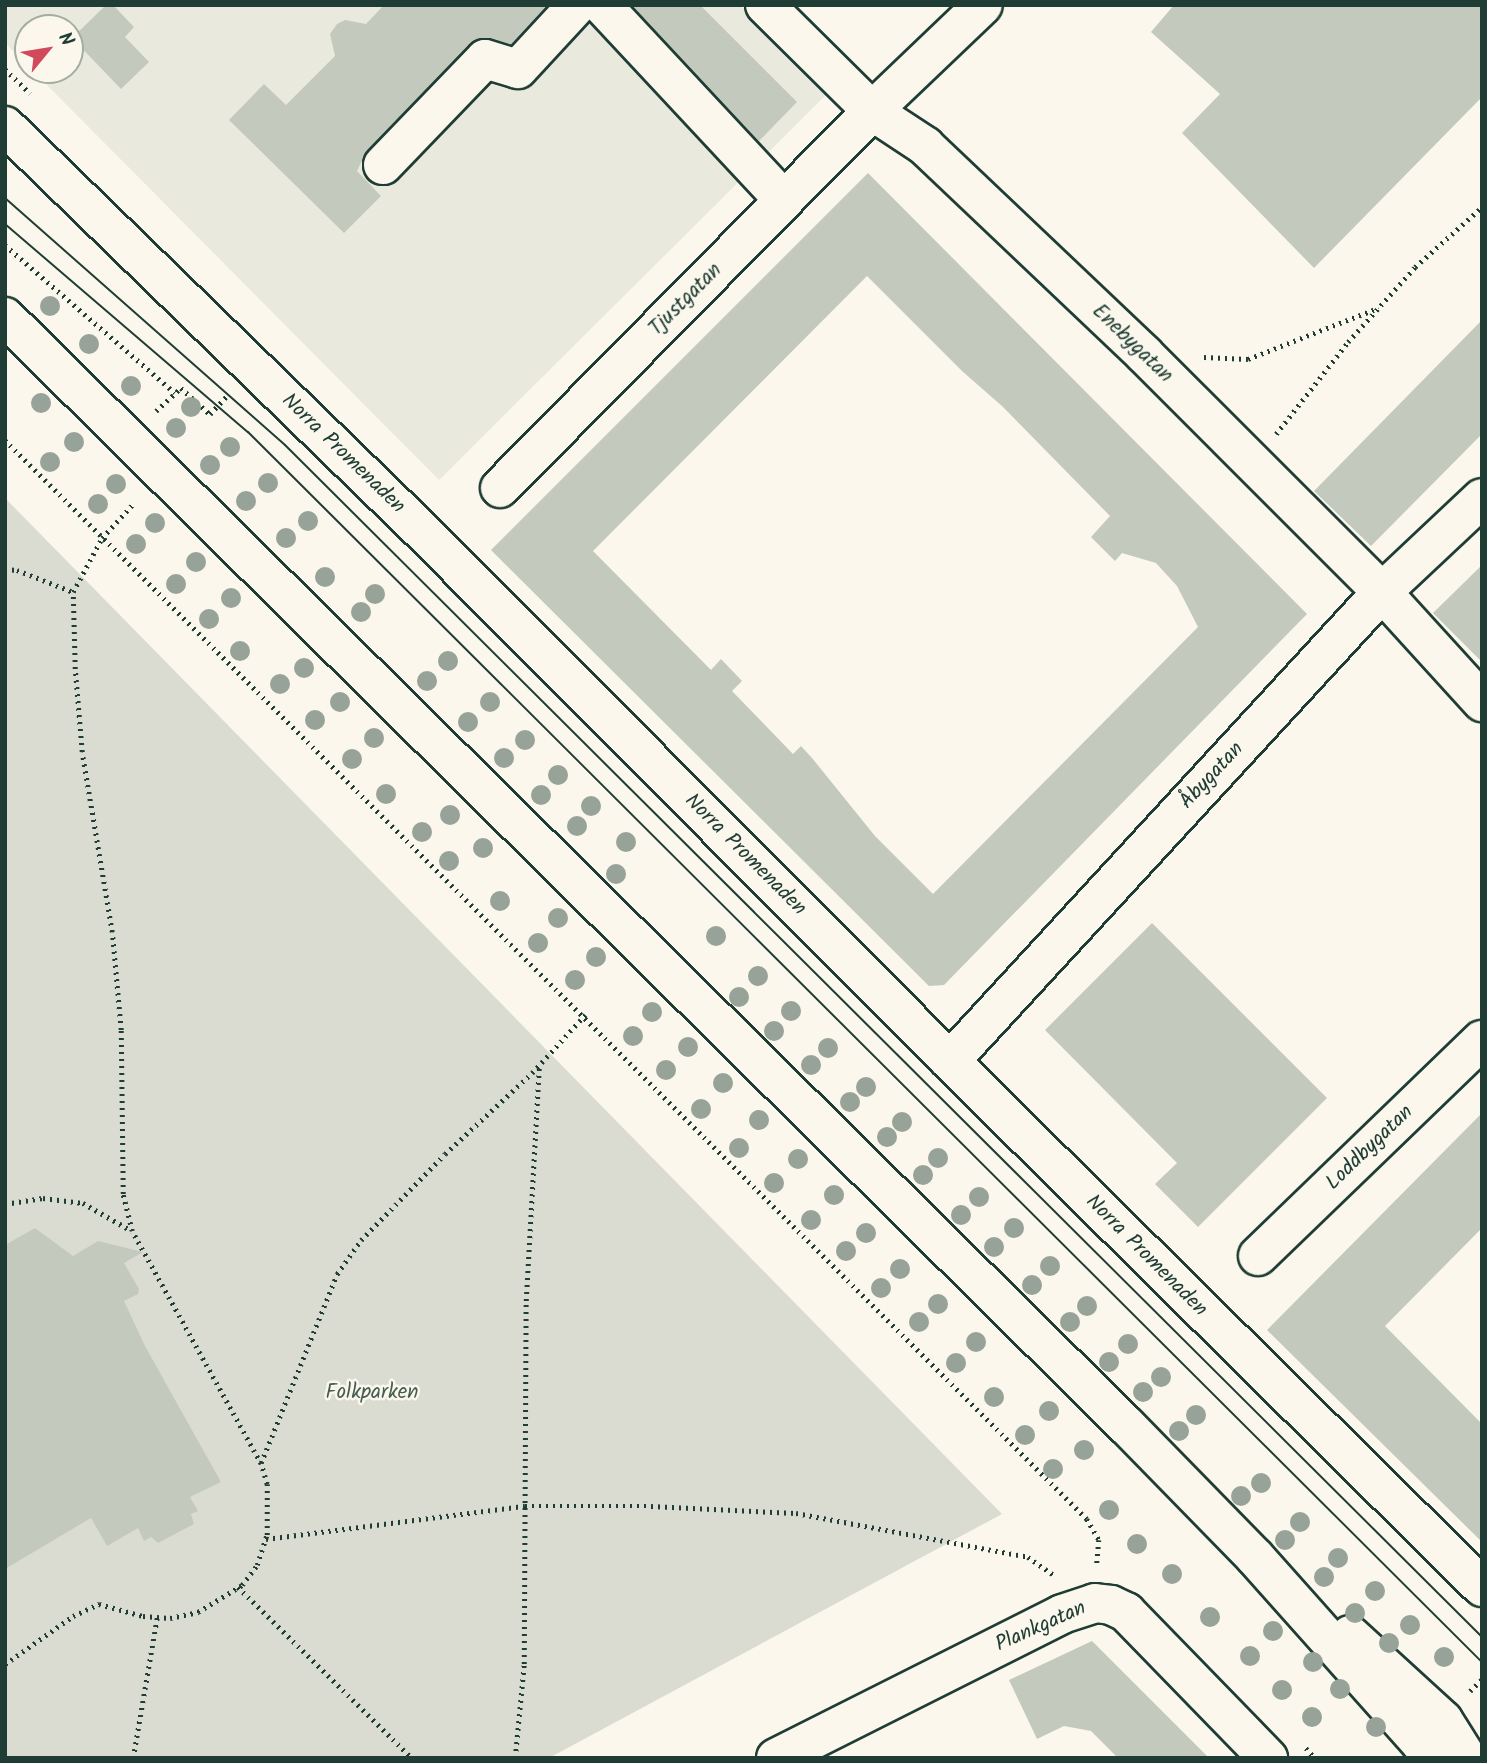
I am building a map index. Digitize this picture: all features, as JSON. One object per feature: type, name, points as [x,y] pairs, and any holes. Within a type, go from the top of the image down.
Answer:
[{"type":"main road","points":[[383,165],[485,59],[518,69],[577,5]]},
{"type":"main road","points":[[602,5],[784,201]]},
{"type":"main road","name":"Enebygatan","points":[[765,5],[872,111],[925,146],[1144,354],[1382,592],[1482,702]]},
{"type":"main road","name":"Tjustgatan","points":[[500,488],[872,111],[983,5]]},
{"type":"main road","name":"Norra Promenaden","points":[[5,126],[426,535],[950,1061],[1482,1587]]},
{"type":"main road","points":[[5,317],[1127,1426],[1254,1556],[1420,1742],[1431,1758]]},
{"type":"main road","name":"Åbygatan","points":[[950,1061],[1382,592],[1482,498]]},
{"type":"main road","name":"Loddbygatan","points":[[1258,1256],[1482,1040]]},
{"type":"main road","points":[[1254,1556],[1373,1654],[1443,1720],[1467,1758]]},
{"type":"main road","name":"Plankgatan","points":[[776,1758],[1062,1614],[1095,1603],[1111,1605],[1126,1612],[1268,1758]]},
{"type":"path","points":[[5,69],[33,96]]},
{"type":"path","points":[[1251,461],[1276,434],[1348,342],[1415,267],[1482,207]]},
{"type":"path","points":[[5,245],[175,393],[181,388],[210,414]]},
{"type":"path","points":[[1144,354],[1248,359],[1382,306]]},
{"type":"path","points":[[5,440],[585,1015],[1087,1519],[1099,1540],[1095,1603]]},
{"type":"path","points":[[5,1664],[73,1616],[99,1604],[158,1617],[198,1612],[238,1587],[257,1566],[266,1539],[269,1510],[267,1484],[261,1464],[132,1231],[123,1194],[120,1018],[112,932],[82,751],[75,669],[73,592],[102,538]]},
{"type":"path","points":[[5,569],[17,570],[73,592]]},
{"type":"path","points":[[261,1464],[337,1274],[361,1240],[445,1154],[539,1066],[585,1015]]},
{"type":"path","points":[[514,1758],[524,1664],[526,1301],[539,1066]]},
{"type":"path","points":[[5,1204],[43,1198],[83,1203],[132,1231]]},
{"type":"path","points":[[266,1539],[525,1506],[650,1506],[796,1513],[1028,1557],[1095,1603]]},
{"type":"path","points":[[238,1587],[412,1758]]},
{"type":"path","points":[[133,1758],[158,1617]]},
{"type":"shaded area","points":[[7,5],[740,5],[828,93],[439,480],[46,84],[84,84],[84,14],[14,14],[14,52],[5,43]]},
{"type":"green space","name":"Folkparken","points":[[5,498],[1002,1514],[549,1758],[5,1758]]},
{"type":"building","points":[[106,5],[113,5],[134,27],[125,37],[149,62],[121,89],[84,50],[84,26]]},
{"type":"building","points":[[384,5],[547,5],[511,44],[480,38],[470,43],[367,150],[357,171],[381,196],[344,233],[229,120],[264,84],[286,105],[335,56],[330,34],[337,24],[345,20],[366,24]]},
{"type":"building","points":[[632,5],[700,5],[797,102],[759,141]]},
{"type":"building","points":[[1174,5],[1482,5],[1482,97],[1314,268],[1182,133],[1220,94],[1151,32]]},
{"type":"building","points":[[868,173],[1307,614],[944,985],[929,986],[491,550]],"holes":[[[867,276],[962,371],[1002,406],[1110,516],[1091,537],[1115,561],[1122,553],[1156,563],[1177,586],[1198,627],[933,894],[875,836],[801,746],[793,754],[732,691],[742,681],[721,659],[711,670],[593,551]]]},
{"type":"building","points":[[1482,320],[1482,434],[1371,546],[1314,491]]},
{"type":"building","points":[[1482,565],[1482,662],[1433,613]]},
{"type":"building","points":[[1152,923],[1327,1098],[1198,1227],[1155,1184],[1177,1163],[1045,1030]]},
{"type":"building","points":[[1482,1113],[1482,1228],[1385,1326],[1482,1424],[1482,1542],[1267,1330]]},
{"type":"building","points":[[35,1228],[73,1256],[98,1241],[143,1252],[124,1263],[139,1289],[138,1294],[124,1301],[145,1346],[221,1482],[190,1497],[198,1511],[191,1514],[194,1524],[158,1543],[151,1537],[144,1541],[138,1528],[107,1546],[91,1518],[5,1569],[5,1245]]},
{"type":"building","points":[[1092,1641],[1209,1758],[1118,1758],[1091,1731],[1064,1726],[1037,1739],[1009,1680]]},
{"type":"tram line","points":[[5,198],[285,445],[1482,1637]]},
{"type":"tram line","points":[[5,224],[248,432],[1482,1662]]}]
